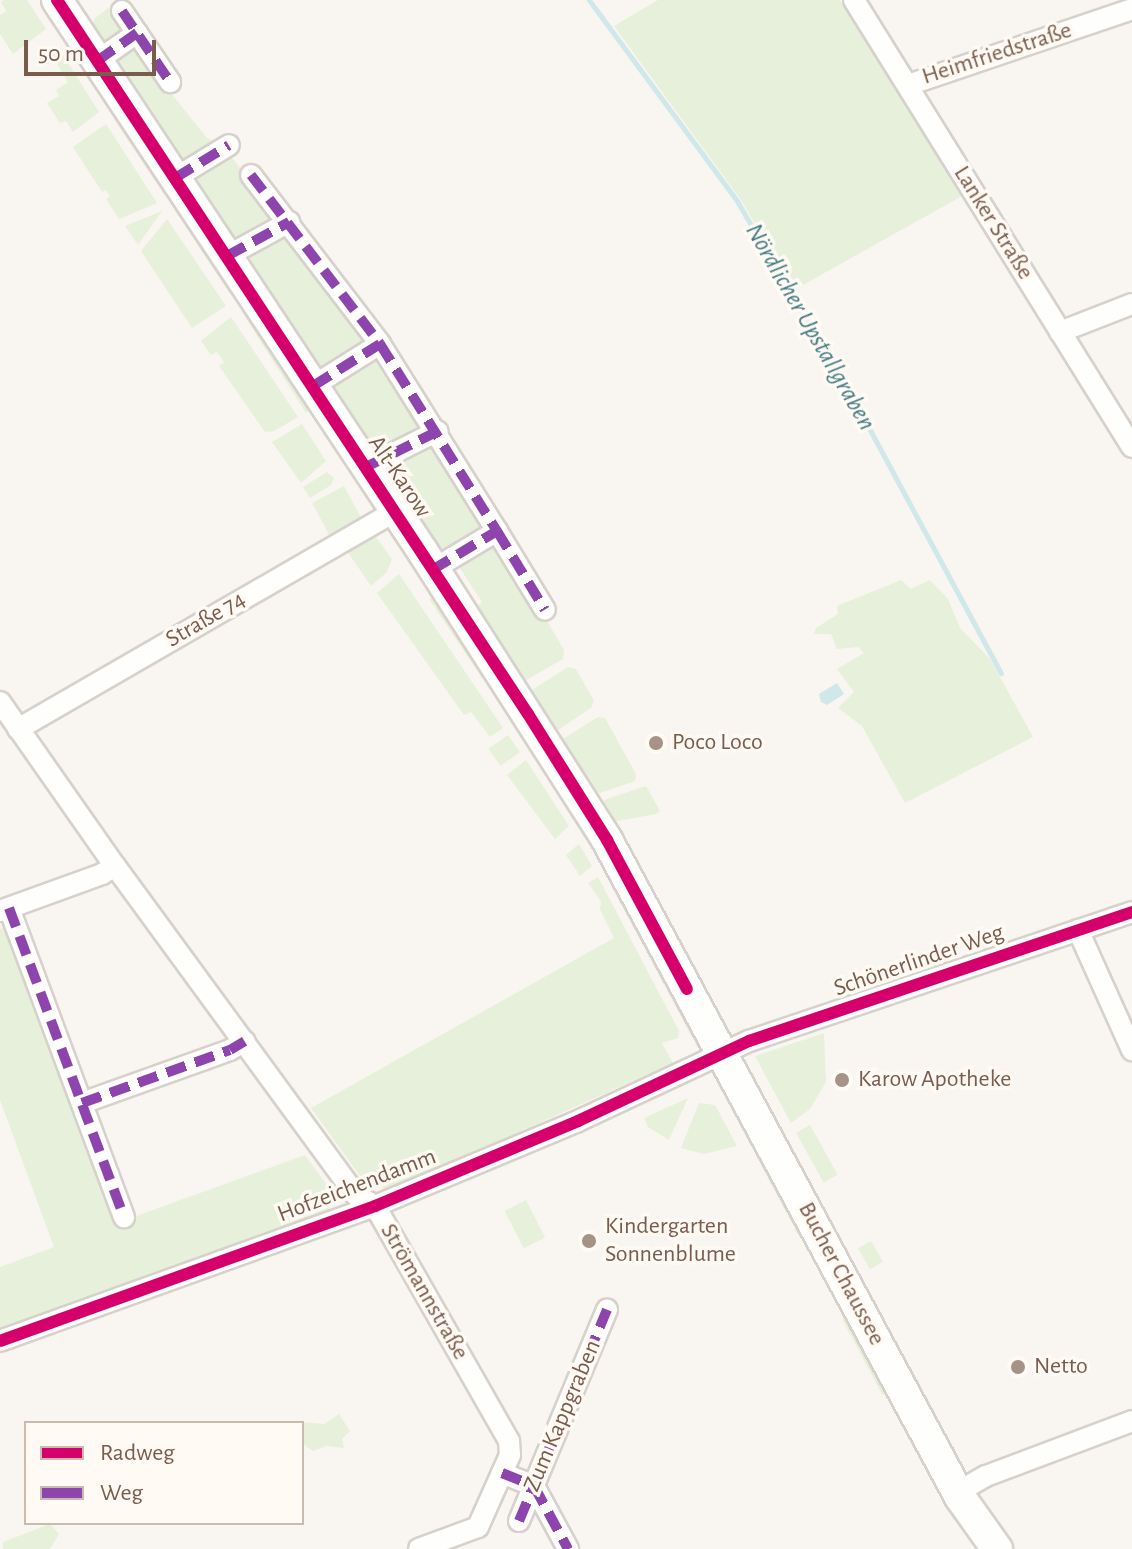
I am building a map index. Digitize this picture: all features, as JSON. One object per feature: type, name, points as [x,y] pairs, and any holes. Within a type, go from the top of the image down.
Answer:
[{"type":"main road","name":"Alt-Karow","points":[[57,0],[395,511],[607,840],[721,1052]]},
{"type":"main road","name":"Bucher Chaussee","points":[[721,1052],[959,1494],[997,1549]]},
{"type":"main road","name":"Bucher Chaussee","points":[[959,1494],[973,1549]]},
{"type":"street","name":"Lanker Straße","points":[[854,0],[1132,447]]},
{"type":"street","name":"Heimfriedstraße","points":[[908,85],[1132,9]]},
{"type":"street","points":[[122,11],[170,82]]},
{"type":"street","points":[[97,61],[137,33]]},
{"type":"street","points":[[175,178],[229,145]]},
{"type":"street","points":[[251,175],[380,344],[438,431],[545,610]]},
{"type":"street","points":[[227,256],[289,222]]},
{"type":"street","points":[[1060,332],[1132,304]]},
{"type":"street","points":[[313,386],[380,344]]},
{"type":"street","name":"Alt-Karow","points":[[366,467],[438,431]]},
{"type":"street","name":"Straße 74","points":[[18,729],[395,511]]},
{"type":"street","points":[[432,570],[497,531]]},
{"type":"street","name":"Strömannstraße","points":[[0,702],[115,866],[356,1195],[375,1206],[509,1441],[510,1455],[478,1527],[419,1549]]},
{"type":"street","points":[[115,866],[4,910],[124,1217]]},
{"type":"street","name":"Schönerlinder Weg","points":[[721,1052],[1132,912]]},
{"type":"street","points":[[1078,930],[1132,1050]]},
{"type":"street","points":[[82,1103],[230,1050],[245,1041]]},
{"type":"street","name":"Hofzeichendamm","points":[[0,1341],[375,1206],[578,1121],[721,1052]]},
{"type":"street","name":"Zum Kappgraben","points":[[519,1521],[607,1310]]},
{"type":"street","points":[[959,1494],[986,1476],[1132,1421]]},
{"type":"street","points":[[502,1473],[534,1486],[568,1549]]},
{"type":"green space","points":[[27,0],[46,29],[13,54],[0,34],[0,15],[6,11],[1,2]]},
{"type":"green space","points":[[658,0],[840,0],[962,196],[794,290],[741,200],[614,26]]},
{"type":"green space","points":[[108,8],[114,9],[131,34],[113,45],[104,42],[93,26],[94,19]]},
{"type":"green space","points":[[131,43],[206,137],[217,144],[190,162],[181,160],[116,61],[117,52]]},
{"type":"green space","points":[[56,50],[61,52],[99,112],[73,132],[66,121],[60,123],[47,103],[59,96],[56,90],[68,82],[54,59],[41,66],[38,62]]},
{"type":"green space","points":[[122,117],[173,189],[165,196],[114,119]]},
{"type":"green space","points":[[106,124],[157,203],[119,219],[106,199],[110,196],[106,190],[102,192],[73,147]]},
{"type":"green space","points":[[223,155],[233,159],[276,216],[274,224],[243,239],[230,238],[195,182],[196,171]]},
{"type":"green space","points":[[179,205],[237,298],[230,294],[174,209]]},
{"type":"green space","points":[[162,211],[138,245],[125,226]]},
{"type":"green space","points":[[167,219],[226,306],[192,328],[141,251]]},
{"type":"green space","points":[[284,235],[294,238],[369,337],[366,347],[325,373],[316,370],[250,268],[251,253]]},
{"type":"green space","points":[[251,308],[314,402],[306,413],[242,312]]},
{"type":"green space","points":[[231,317],[298,417],[274,431],[265,432],[219,366],[224,362],[217,352],[211,355],[201,341]]},
{"type":"green space","points":[[373,354],[380,357],[426,421],[424,433],[388,451],[368,448],[329,390],[333,381]]},
{"type":"green space","points":[[302,424],[326,461],[301,483],[272,442]]},
{"type":"green space","points":[[431,440],[486,531],[445,555],[437,554],[383,471],[392,459]]},
{"type":"green space","points":[[327,472],[334,478],[331,485],[310,498],[303,487]]},
{"type":"green space","points":[[344,486],[361,518],[329,535],[312,503]]},
{"type":"green space","points":[[373,533],[392,559],[387,572],[371,586],[345,548]]},
{"type":"green space","points":[[492,541],[501,543],[564,650],[563,659],[521,683],[473,609],[482,602],[456,562]]},
{"type":"green space","points":[[399,574],[503,728],[490,737],[471,712],[464,715],[377,593]]},
{"type":"green space","points":[[901,580],[911,589],[930,580],[948,599],[960,628],[990,659],[1033,737],[905,803],[862,726],[838,708],[854,692],[837,669],[864,653],[858,647],[837,649],[831,634],[814,634],[816,628],[838,614],[837,606]]},
{"type":"green space","points":[[434,596],[487,673],[482,678],[429,599]]},
{"type":"green space","points":[[568,667],[576,669],[594,701],[591,708],[558,730],[550,729],[531,699],[532,690]]},
{"type":"green space","points":[[598,717],[605,718],[636,774],[635,781],[600,793],[590,790],[560,744]]},
{"type":"green space","points":[[508,735],[520,752],[500,766],[488,749]]},
{"type":"green space","points":[[526,760],[569,826],[555,839],[507,775]]},
{"type":"green space","points":[[646,786],[660,811],[612,822],[602,806],[604,800]]},
{"type":"green space","points":[[579,844],[592,866],[580,876],[566,855]]},
{"type":"green space","points":[[610,873],[702,1047],[698,1048],[605,874]]},
{"type":"green space","points":[[598,877],[679,1031],[678,1038],[662,1043],[673,1063],[386,1189],[365,1183],[311,1108],[614,938],[600,909],[601,901],[588,883]]},
{"type":"green space","points":[[6,927],[114,1224],[305,1155],[334,1195],[329,1210],[0,1331],[0,1267],[54,1247],[0,1100],[0,929]]},
{"type":"green space","points":[[824,1033],[826,1082],[810,1109],[791,1123],[755,1056]]},
{"type":"green space","points":[[729,1087],[803,1222],[798,1235],[722,1091]]},
{"type":"green space","points":[[688,1098],[669,1140],[648,1127],[644,1118]]},
{"type":"green space","points":[[699,1103],[715,1105],[737,1146],[704,1154],[681,1148]]},
{"type":"green space","points":[[810,1125],[838,1175],[824,1183],[796,1133]]},
{"type":"green space","points":[[526,1200],[545,1237],[524,1248],[505,1211]]},
{"type":"green space","points":[[871,1241],[883,1262],[870,1269],[858,1248]]},
{"type":"green space","points":[[853,1314],[893,1389],[882,1395],[842,1320]]},
{"type":"green space","points":[[339,1414],[350,1431],[342,1439],[344,1448],[326,1446],[313,1451],[304,1444],[304,1422],[324,1424]]},
{"type":"green space","points":[[47,1525],[59,1534],[50,1549],[3,1549],[3,1542]]},
{"type":"water","points":[[837,683],[844,694],[827,705],[821,702],[819,694]]},
{"type":"waterway","name":"Nördlicher Upstallgraben","points":[[589,0],[737,201],[863,417],[1001,673]]},
{"type":"marked path","points":[[122,11],[170,82]]},
{"type":"marked path","points":[[97,61],[137,33]]},
{"type":"marked path","points":[[175,178],[229,145]]},
{"type":"marked path","points":[[251,175],[380,344],[497,531]]},
{"type":"marked path","points":[[227,256],[289,222]]},
{"type":"marked path","points":[[313,386],[380,344]]},
{"type":"marked path","points":[[366,467],[438,431]]},
{"type":"marked path","points":[[432,570],[497,531],[545,610]]},
{"type":"marked path","points":[[9,908],[124,1217]]},
{"type":"marked path","points":[[82,1103],[230,1050],[245,1041]]},
{"type":"marked path","points":[[519,1521],[607,1310]]},
{"type":"marked path","points":[[502,1473],[534,1486],[568,1549]]},
{"type":"cycle path","points":[[57,0],[528,714],[607,840],[687,989]]},
{"type":"cycle path","points":[[0,1341],[375,1206],[578,1121],[749,1041],[1132,912]]},
{"type":"place","name":"Poco Loco","points":[[656,743]]},
{"type":"place","name":"Karow Apotheke","points":[[842,1080]]},
{"type":"place","name":"Kindergarten Sonnenblume","points":[[589,1241]]},
{"type":"place","name":"Netto","points":[[1018,1367]]}]
